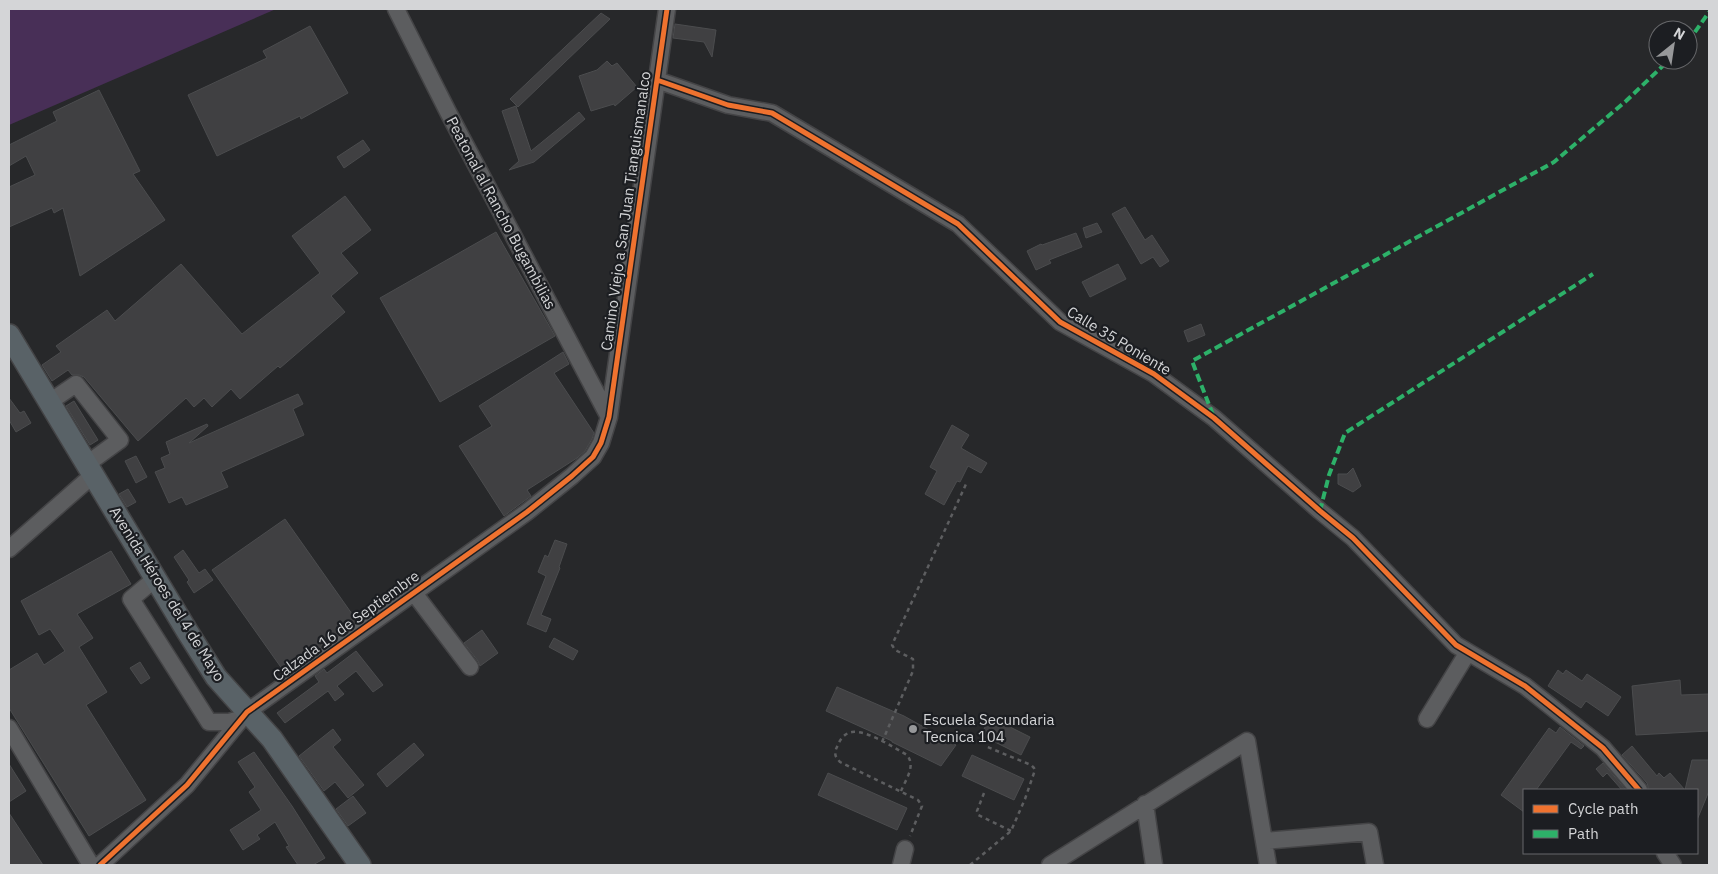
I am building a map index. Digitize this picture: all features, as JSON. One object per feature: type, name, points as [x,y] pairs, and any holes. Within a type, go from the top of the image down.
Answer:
[{"type":"main road","name":"Avenida Héroes del 4 de Mayo","points":[[9,335],[48,403],[216,677],[244,716],[272,739],[360,865]]},
{"type":"street","name":"Peatonal al Rancho Bugambilias","points":[[396,9],[448,112],[609,416]]},
{"type":"street","name":"Camino Viejo a San Juan Tianguismanalco","points":[[609,416],[667,9]]},
{"type":"street","name":"Calle 35 Poniente","points":[[657,80],[728,105],[772,113],[958,224],[1060,322],[1154,374],[1214,418],[1353,538],[1456,645],[1525,686],[1603,748],[1637,789]]},
{"type":"street","points":[[10,544],[120,440],[76,384],[48,403]]},
{"type":"street","name":"Calzada 16 de Septiembre","points":[[100,865],[187,785],[244,716],[527,512],[572,476],[593,457],[601,443],[609,416]]},
{"type":"street","points":[[156,578],[131,599],[208,722],[229,722],[244,716]]},
{"type":"street","points":[[414,593],[470,667]]},
{"type":"street","points":[[1427,719],[1468,652]]},
{"type":"street","points":[[9,728],[91,865]]},
{"type":"street","points":[[1050,865],[1247,740],[1268,865]]},
{"type":"street","points":[[1145,804],[1154,865]]},
{"type":"street","points":[[1264,841],[1369,832],[1375,865]]},
{"type":"street","points":[[901,865],[906,849]]},
{"type":"street","points":[[1666,854],[1674,865]]},
{"type":"path","points":[[882,742],[913,671],[913,659],[895,650],[892,645],[967,482]]},
{"type":"path","points":[[901,791],[911,767],[911,760],[907,755],[867,734],[852,732],[846,734],[834,751],[836,758],[845,766],[918,800],[922,806],[906,849]]},
{"type":"path","points":[[970,865],[1011,831],[1025,799],[1034,768],[1031,765],[985,746]]},
{"type":"path","points":[[984,793],[977,811],[978,815],[1011,831]]},
{"type":"shaded area","points":[[9,9],[276,9],[9,125]]},
{"type":"building","points":[[601,13],[610,19],[518,107],[510,99]]},
{"type":"building","points":[[675,24],[716,30],[712,57],[704,42],[673,38]]},
{"type":"building","points":[[310,26],[348,93],[301,119],[300,116],[217,156],[188,95],[267,58],[263,51]]},
{"type":"building","points":[[607,61],[612,66],[617,63],[637,87],[615,106],[614,104],[591,111],[579,76],[597,70]]},
{"type":"building","points":[[99,90],[140,171],[133,174],[165,220],[80,276],[63,208],[54,213],[52,208],[9,227],[9,187],[35,175],[26,156],[9,166],[9,145],[57,121],[53,112]]},
{"type":"building","points":[[516,106],[531,151],[579,112],[585,119],[534,162],[509,170],[519,161],[502,111]]},
{"type":"building","points":[[363,140],[370,150],[344,168],[337,157]]},
{"type":"building","points":[[345,196],[371,230],[341,253],[358,273],[331,296],[345,312],[280,368],[278,366],[240,399],[231,389],[212,407],[204,398],[194,407],[186,398],[138,441],[84,377],[72,375],[68,370],[52,381],[42,365],[61,352],[56,346],[107,310],[115,321],[181,264],[242,334],[320,273],[292,236]]},
{"type":"building","points":[[1125,207],[1145,240],[1152,235],[1169,261],[1160,267],[1153,257],[1141,264],[1112,214]]},
{"type":"building","points":[[1097,223],[1102,232],[1086,238],[1083,228]]},
{"type":"building","points":[[496,232],[555,336],[440,402],[380,298]]},
{"type":"building","points":[[1076,233],[1082,247],[1049,260],[1051,263],[1036,270],[1027,251],[1041,244]]},
{"type":"building","points":[[1118,264],[1126,279],[1090,297],[1082,282]]},
{"type":"building","points":[[1201,324],[1205,335],[1188,342],[1184,331]]},
{"type":"building","points":[[563,352],[569,364],[554,373],[594,433],[592,439],[585,451],[577,458],[527,490],[531,496],[504,516],[459,446],[492,426],[479,406]]},
{"type":"building","points":[[298,394],[303,404],[293,409],[304,435],[221,472],[228,487],[186,505],[182,497],[169,503],[155,472],[165,468],[161,458],[170,454],[166,442],[207,424],[208,426],[189,443]]},
{"type":"building","points":[[9,398],[20,413],[24,411],[31,423],[16,432],[9,420]]},
{"type":"building","points":[[74,401],[98,440],[90,445],[66,406]]},
{"type":"building","points":[[952,425],[969,435],[961,448],[987,463],[981,473],[968,466],[960,482],[957,481],[944,505],[925,494],[937,471],[930,467]]},
{"type":"building","points":[[136,456],[147,477],[136,483],[125,461]]},
{"type":"building","points":[[1353,468],[1361,486],[1353,492],[1338,484],[1338,474],[1347,474]]},
{"type":"building","points":[[128,489],[136,502],[127,507],[119,494]]},
{"type":"building","points":[[285,519],[357,621],[285,673],[212,570]]},
{"type":"building","points":[[555,540],[567,544],[560,568],[541,615],[551,619],[546,632],[527,624],[546,576],[538,572],[545,555],[548,557]]},
{"type":"building","points":[[183,550],[199,573],[205,569],[213,580],[194,593],[187,582],[189,580],[174,557]]},
{"type":"building","points":[[111,551],[131,584],[77,614],[93,638],[79,647],[107,692],[86,705],[146,800],[89,836],[9,708],[9,670],[37,653],[44,665],[65,651],[50,629],[39,635],[21,601]]},
{"type":"building","points":[[482,630],[498,653],[480,666],[464,643]]},
{"type":"building","points":[[554,638],[578,651],[573,660],[549,647]]},
{"type":"building","points":[[356,651],[383,685],[373,692],[356,671],[337,686],[344,694],[335,701],[328,691],[285,723],[277,713],[319,682],[315,676],[324,669],[327,673]]},
{"type":"building","points":[[140,662],[150,678],[141,684],[130,668]]},
{"type":"building","points":[[1558,670],[1563,674],[1566,670],[1582,681],[1587,674],[1621,697],[1608,716],[1586,701],[1581,708],[1548,686]]},
{"type":"building","points":[[1680,680],[1681,695],[1709,694],[1709,731],[1636,735],[1632,686]]},
{"type":"building","points":[[837,687],[904,716],[956,745],[941,766],[826,711]]},
{"type":"building","points":[[990,717],[1030,737],[1021,755],[981,735]]},
{"type":"building","points":[[1560,727],[1584,746],[1581,749],[1571,742],[1537,789],[1523,789],[1523,811],[1501,795],[1549,728],[1556,733]]},
{"type":"building","points":[[333,729],[341,740],[333,747],[364,785],[348,798],[335,782],[324,791],[299,756]]},
{"type":"building","points":[[414,743],[424,755],[387,787],[377,774]]},
{"type":"building","points":[[1632,746],[1657,776],[1659,773],[1664,778],[1670,773],[1684,789],[1649,789],[1647,783],[1622,755]]},
{"type":"building","points":[[254,752],[292,806],[325,858],[313,865],[298,865],[286,847],[289,846],[275,822],[257,835],[260,839],[243,850],[230,830],[261,810],[249,792],[255,787],[238,762]]},
{"type":"building","points":[[972,755],[1024,779],[1014,800],[962,776]]},
{"type":"building","points":[[1692,760],[1709,760],[1709,791],[1698,818],[1698,789],[1685,789]]},
{"type":"building","points":[[1603,763],[1625,789],[1621,789],[1607,773],[1603,777],[1596,769]]},
{"type":"building","points":[[9,764],[26,791],[9,802]]},
{"type":"building","points":[[828,773],[907,808],[897,830],[818,795]]},
{"type":"building","points":[[353,796],[366,813],[348,826],[336,809]]},
{"type":"building","points":[[9,813],[43,865],[9,865]]},
{"type":"marked path","points":[[1698,28],[1709,12]]},
{"type":"marked path","points":[[1213,415],[1192,361],[1554,162],[1626,101],[1659,70]]},
{"type":"marked path","points":[[1320,511],[1329,475],[1345,433],[1593,274]]},
{"type":"cycle path","points":[[100,865],[187,785],[247,712],[527,512],[593,457],[601,443],[609,417],[667,9]]},
{"type":"cycle path","points":[[657,80],[728,105],[772,113],[958,224],[1060,322],[1154,374],[1214,418],[1353,538],[1456,645],[1525,686],[1603,748],[1638,789]]},
{"type":"place","name":"Escuela Secundaria Tecnica 104","points":[[913,729]]}]
